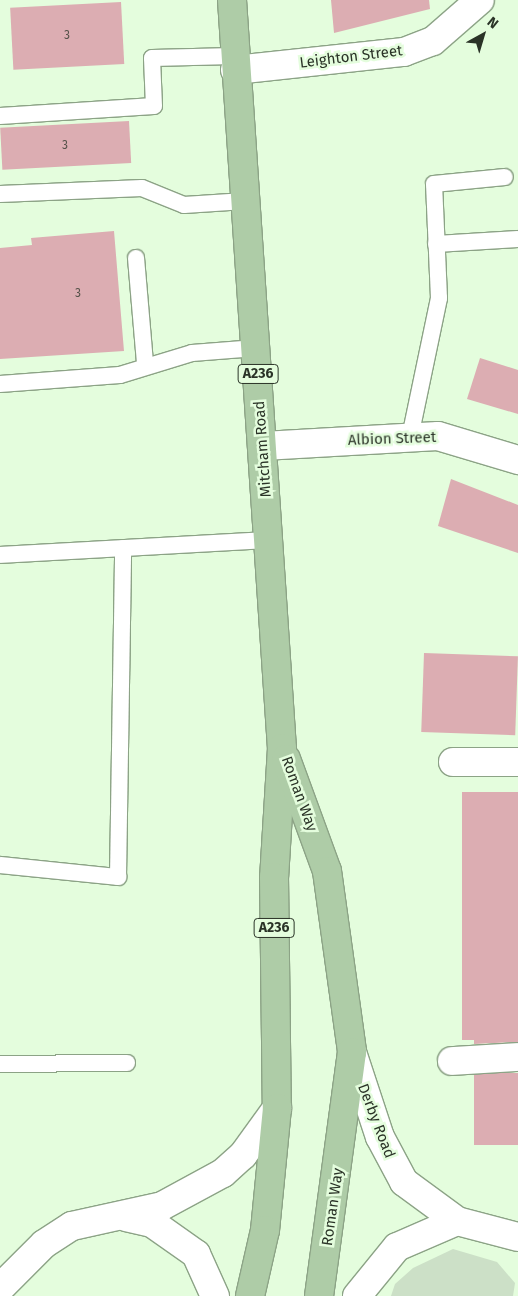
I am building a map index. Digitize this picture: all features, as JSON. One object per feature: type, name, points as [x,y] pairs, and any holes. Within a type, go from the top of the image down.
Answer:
[{"type":"main road","name":"Mitcham Road","points":[[232,0],[235,63],[264,446],[282,748]]},
{"type":"main road","name":"Roman Way","points":[[282,748],[327,872],[352,1052],[319,1296]]},
{"type":"main road","name":"Roman Way","points":[[250,1296],[265,1230],[276,1108],[274,877],[282,748]]},
{"type":"street","name":"Leighton Street","points":[[235,63],[385,56],[420,47],[480,0]]},
{"type":"street","name":"Albion Street","points":[[264,446],[438,436],[518,460]]},
{"type":"street","points":[[454,762],[518,762]]},
{"type":"street","name":"Derby Road","points":[[352,1052],[390,1160],[415,1192],[457,1221],[518,1237]]},
{"type":"street","points":[[452,1060],[518,1057]]},
{"type":"street","points":[[0,1288],[44,1244],[72,1226],[126,1217],[162,1206],[223,1173],[243,1155],[276,1108]]},
{"type":"street","points":[[126,1217],[152,1223],[196,1254],[215,1296]]},
{"type":"street","points":[[357,1296],[397,1247],[457,1221]]},
{"type":"street","points":[[0,1292],[4,1296]]},
{"type":"lane","points":[[0,116],[154,106],[152,58],[235,63]]},
{"type":"lane","points":[[410,437],[439,298],[434,184],[505,178]]},
{"type":"lane","points":[[0,194],[142,188],[184,205],[245,201]]},
{"type":"lane","points":[[436,244],[518,239]]},
{"type":"lane","points":[[136,258],[144,364]]},
{"type":"lane","points":[[0,384],[120,375],[144,364],[192,353],[256,348]]},
{"type":"lane","points":[[0,555],[269,540]]},
{"type":"lane","points":[[0,865],[118,877],[123,548]]},
{"type":"lane","points":[[0,1064],[127,1063]]},
{"type":"green space","points":[[453,1249],[497,1262],[515,1283],[513,1296],[391,1296],[395,1284],[413,1268]]},
{"type":"building","points":[[331,0],[429,0],[430,9],[334,33]]},
{"type":"building","points":[[121,2],[124,64],[13,70],[10,8]]},
{"type":"building","points":[[129,121],[131,163],[2,170],[0,128]]},
{"type":"building","points":[[114,231],[124,351],[0,359],[0,248],[32,245],[31,238]]},
{"type":"building","points":[[480,358],[518,370],[518,414],[467,399]]},
{"type":"building","points":[[451,479],[518,505],[518,553],[438,526]]},
{"type":"building","points":[[424,653],[518,656],[515,735],[421,732]]},
{"type":"building","points":[[462,792],[518,792],[518,1042],[474,1044],[474,1040],[462,1040]]},
{"type":"building","points":[[474,1073],[518,1073],[518,1145],[474,1145]]}]
